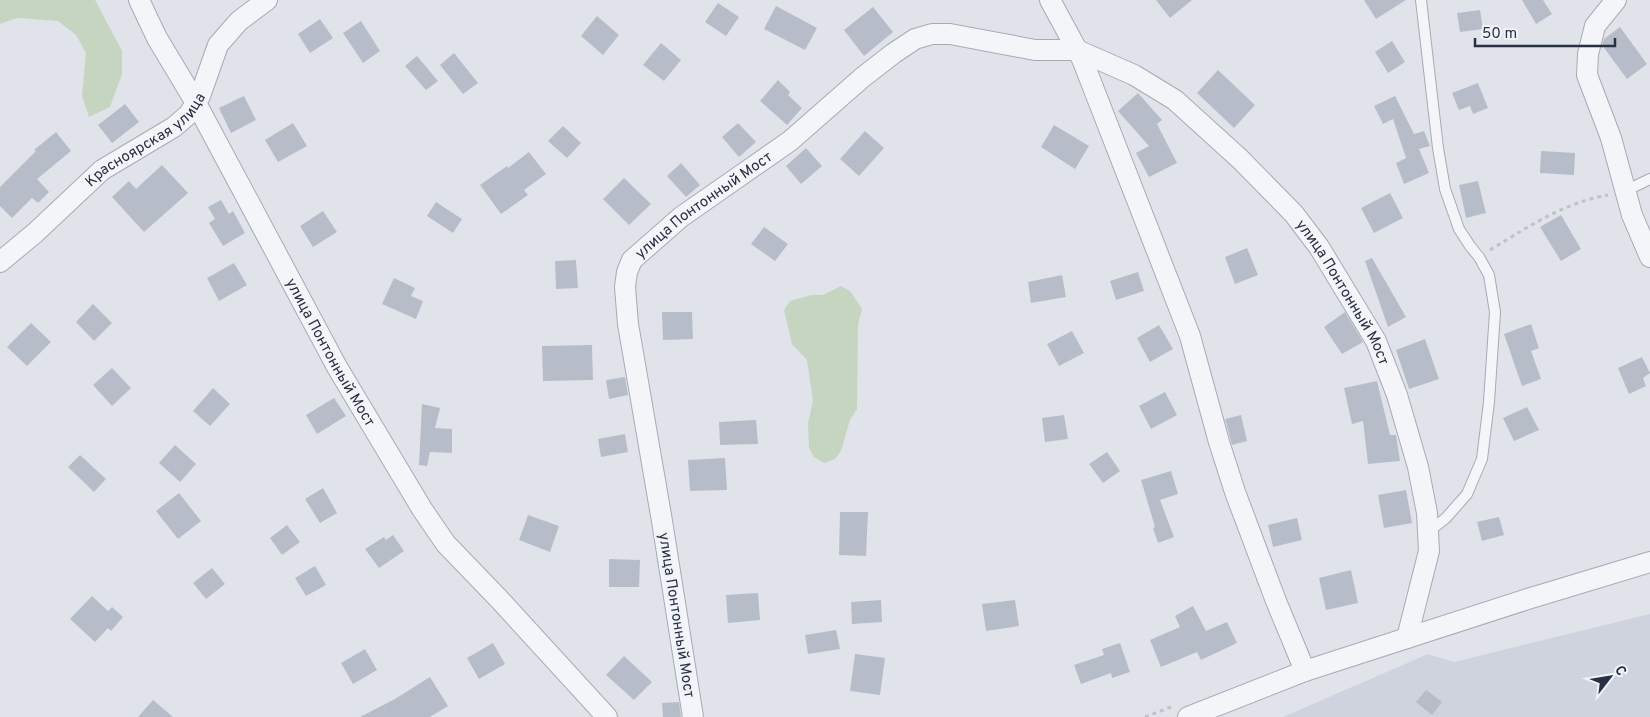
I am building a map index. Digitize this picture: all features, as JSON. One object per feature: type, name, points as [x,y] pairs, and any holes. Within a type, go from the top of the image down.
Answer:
[{"type":"street","name":"улица Понтонный Мост","points":[[139,0],[157,38],[196,102],[338,367],[422,509],[446,544],[607,717]]},
{"type":"street","name":"Красноярская улица","points":[[0,262],[35,233],[102,170],[174,127],[189,114],[200,96],[218,45],[239,21],[267,0]]},
{"type":"street","points":[[1050,0],[1077,50],[1190,336],[1219,442],[1235,492],[1276,601],[1305,671]]},
{"type":"street","points":[[1616,0],[1596,26],[1588,54],[1587,75],[1611,138],[1632,214],[1650,257]]},
{"type":"street","name":"улица Понтонный Мост","points":[[693,717],[628,324],[625,287],[627,272],[632,260],[681,217],[790,141],[864,77],[915,39],[932,34],[950,34],[1035,50],[1077,50],[1134,75],[1175,100],[1240,159],[1294,214],[1320,247],[1376,341],[1397,395],[1418,467],[1427,513],[1429,551],[1407,638]]},
{"type":"street","points":[[1188,717],[1305,671],[1650,562]]},
{"type":"lane","points":[[1421,0],[1438,148],[1445,189],[1459,229],[1489,275],[1495,312],[1482,459],[1467,494],[1446,518],[1428,532]]},
{"type":"lane","points":[[1625,191],[1650,179]]},
{"type":"path","points":[[1479,257],[1546,215],[1587,198],[1625,191]]},
{"type":"shaded area","points":[[1650,614],[1650,717],[1283,717],[1428,654],[1454,662]]},
{"type":"green space","points":[[0,0],[95,0],[122,51],[122,74],[110,107],[89,117],[82,96],[86,53],[76,35],[58,21],[17,18],[0,24]]},
{"type":"green space","points":[[841,286],[850,291],[862,309],[858,325],[857,409],[850,420],[841,451],[835,459],[824,463],[814,457],[809,448],[808,423],[813,401],[807,360],[792,344],[784,310],[790,301],[811,295],[823,295]]},
{"type":"building","points":[[1156,0],[1192,0],[1170,18]]},
{"type":"building","points":[[1364,0],[1406,0],[1376,19]]},
{"type":"building","points":[[1522,0],[1543,0],[1552,14],[1536,24]]},
{"type":"building","points":[[718,3],[739,17],[726,36],[705,22]]},
{"type":"building","points":[[776,6],[817,28],[805,50],[764,29]]},
{"type":"building","points":[[873,7],[893,32],[864,56],[844,30]]},
{"type":"building","points":[[1480,10],[1483,29],[1460,32],[1457,13]]},
{"type":"building","points":[[597,16],[619,35],[603,55],[581,36]]},
{"type":"building","points":[[320,19],[333,38],[310,53],[298,34]]},
{"type":"building","points":[[361,21],[380,51],[363,63],[343,33]]},
{"type":"building","points":[[1620,27],[1647,64],[1627,79],[1602,45],[1604,39]]},
{"type":"building","points":[[1392,41],[1405,62],[1388,73],[1375,52]]},
{"type":"building","points":[[661,43],[681,60],[664,81],[643,65]]},
{"type":"building","points":[[454,53],[478,83],[463,94],[440,65]]},
{"type":"building","points":[[417,56],[438,81],[426,90],[405,66]]},
{"type":"building","points":[[1218,70],[1255,105],[1234,128],[1197,93]]},
{"type":"building","points":[[778,80],[790,92],[788,95],[802,108],[787,125],[760,101]]},
{"type":"building","points":[[1478,83],[1488,108],[1473,114],[1470,106],[1459,110],[1452,93]]},
{"type":"building","points":[[1138,93],[1162,120],[1157,124],[1177,163],[1149,177],[1136,153],[1149,146],[1118,111]]},
{"type":"building","points":[[244,96],[256,120],[231,133],[219,108]]},
{"type":"building","points":[[1395,96],[1414,134],[1424,131],[1430,146],[1419,149],[1429,173],[1404,184],[1396,163],[1406,158],[1393,119],[1383,124],[1374,106]]},
{"type":"building","points":[[125,104],[139,122],[112,143],[98,125]]},
{"type":"building","points":[[293,123],[307,146],[278,162],[265,140]]},
{"type":"building","points":[[738,123],[756,142],[739,157],[722,137]]},
{"type":"building","points":[[1054,125],[1089,146],[1075,169],[1041,147]]},
{"type":"building","points":[[563,126],[581,143],[567,158],[548,141]]},
{"type":"building","points":[[865,131],[884,148],[859,176],[840,159]]},
{"type":"building","points":[[56,132],[71,151],[37,179],[49,192],[38,203],[32,198],[12,218],[0,206],[0,187],[36,151],[34,150]]},
{"type":"building","points":[[806,148],[822,166],[801,184],[786,166]]},
{"type":"building","points":[[1541,151],[1575,153],[1574,175],[1540,173]]},
{"type":"building","points":[[529,152],[546,174],[524,190],[528,195],[501,214],[480,185],[507,166],[508,168]]},
{"type":"building","points":[[681,163],[700,185],[686,197],[667,176]]},
{"type":"building","points":[[162,165],[188,193],[144,232],[112,197],[129,181],[136,189]]},
{"type":"building","points":[[624,178],[651,204],[629,225],[603,199]]},
{"type":"building","points":[[1478,181],[1486,213],[1466,218],[1459,185]]},
{"type":"building","points":[[1390,193],[1403,218],[1374,233],[1361,208]]},
{"type":"building","points":[[221,200],[229,214],[233,211],[245,233],[223,246],[209,223],[215,219],[208,207]]},
{"type":"building","points":[[436,202],[462,219],[453,233],[427,216]]},
{"type":"building","points":[[323,211],[337,232],[313,247],[300,226]]},
{"type":"building","points":[[1561,215],[1581,249],[1561,261],[1540,227]]},
{"type":"building","points":[[764,227],[788,244],[775,261],[751,244]]},
{"type":"building","points":[[1247,248],[1258,275],[1235,284],[1225,257]]},
{"type":"building","points":[[1372,258],[1406,317],[1388,327],[1365,261]]},
{"type":"building","points":[[576,260],[578,288],[556,289],[555,261]]},
{"type":"building","points":[[234,263],[247,285],[219,301],[207,278]]},
{"type":"building","points":[[1138,272],[1144,291],[1116,300],[1110,281]]},
{"type":"building","points":[[1062,275],[1066,297],[1031,303],[1028,282]]},
{"type":"building","points":[[394,278],[415,288],[411,296],[423,301],[416,319],[382,304]]},
{"type":"building","points":[[93,304],[112,323],[94,341],[76,322]]},
{"type":"building","points":[[662,312],[692,312],[693,339],[663,340]]},
{"type":"building","points":[[1345,312],[1363,342],[1342,354],[1324,327]]},
{"type":"building","points":[[31,323],[51,342],[27,366],[7,347]]},
{"type":"building","points":[[1531,324],[1539,348],[1531,351],[1541,379],[1522,386],[1504,334]]},
{"type":"building","points":[[1159,325],[1173,349],[1150,362],[1137,338]]},
{"type":"building","points":[[1072,331],[1084,353],[1059,366],[1047,344]]},
{"type":"building","points":[[1425,339],[1439,379],[1409,389],[1396,350]]},
{"type":"building","points":[[592,345],[593,380],[543,381],[542,346]]},
{"type":"building","points":[[1642,357],[1650,373],[1643,378],[1646,386],[1629,394],[1618,368]]},
{"type":"building","points":[[112,368],[131,388],[112,406],[93,385]]},
{"type":"building","points":[[625,377],[628,395],[609,399],[606,380]]},
{"type":"building","points":[[1377,381],[1390,435],[1396,435],[1400,461],[1368,464],[1363,421],[1352,424],[1344,388]]},
{"type":"building","points":[[213,388],[230,404],[210,426],[193,411]]},
{"type":"building","points":[[1165,392],[1177,415],[1151,429],[1139,406]]},
{"type":"building","points":[[334,398],[346,416],[317,434],[306,415]]},
{"type":"building","points":[[422,404],[440,408],[435,428],[452,429],[452,453],[430,452],[427,466],[419,465]]},
{"type":"building","points":[[1527,407],[1539,430],[1514,441],[1503,418]]},
{"type":"building","points":[[1064,415],[1068,439],[1045,442],[1042,418]]},
{"type":"building","points":[[1241,415],[1247,441],[1232,445],[1225,419]]},
{"type":"building","points":[[756,420],[758,444],[720,445],[719,422]]},
{"type":"building","points":[[625,434],[628,452],[601,457],[598,439]]},
{"type":"building","points":[[175,445],[196,464],[180,482],[159,463]]},
{"type":"building","points":[[1107,452],[1120,471],[1103,483],[1089,464]]},
{"type":"building","points":[[80,455],[106,479],[94,492],[68,467]]},
{"type":"building","points":[[725,458],[727,490],[690,491],[688,460]]},
{"type":"building","points":[[1171,471],[1178,494],[1160,500],[1174,537],[1158,543],[1141,480]]},
{"type":"building","points":[[323,488],[337,513],[320,523],[305,499]]},
{"type":"building","points":[[1406,490],[1412,523],[1384,528],[1378,495]]},
{"type":"building","points":[[179,493],[201,521],[178,539],[156,511]]},
{"type":"building","points":[[840,512],[868,512],[866,556],[839,555]]},
{"type":"building","points":[[528,515],[559,526],[550,552],[519,540]]},
{"type":"building","points":[[1499,517],[1504,535],[1482,541],[1477,522]]},
{"type":"building","points":[[1297,518],[1302,540],[1273,547],[1268,525]]},
{"type":"building","points":[[287,525],[300,542],[282,555],[270,538]]},
{"type":"building","points":[[393,535],[404,551],[379,568],[365,549],[384,537],[386,540]]},
{"type":"building","points":[[609,559],[640,560],[639,587],[609,587]]},
{"type":"building","points":[[315,566],[326,585],[306,596],[295,578]]},
{"type":"building","points":[[212,568],[225,584],[206,599],[193,583]]},
{"type":"building","points":[[1351,570],[1358,603],[1326,610],[1319,578]]},
{"type":"building","points":[[758,593],[760,620],[728,623],[726,595]]},
{"type":"building","points":[[92,596],[108,611],[112,607],[123,617],[111,631],[108,628],[95,642],[70,619]]},
{"type":"building","points":[[881,600],[882,622],[852,624],[851,602]]},
{"type":"building","points":[[1015,600],[1019,626],[986,631],[982,604]]},
{"type":"building","points":[[1193,606],[1206,631],[1227,622],[1237,643],[1201,660],[1197,652],[1161,667],[1150,640],[1180,627],[1175,616]]},
{"type":"building","points":[[836,630],[840,649],[808,654],[805,635]]},
{"type":"building","points":[[493,643],[505,664],[479,679],[467,658]]},
{"type":"building","points":[[1120,643],[1130,672],[1112,678],[1111,673],[1081,684],[1074,665],[1104,655],[1102,649]]},
{"type":"building","points":[[365,649],[377,670],[353,684],[341,663]]},
{"type":"building","points":[[855,654],[885,658],[880,695],[850,691]]},
{"type":"building","points":[[624,656],[652,682],[634,700],[606,675]]},
{"type":"building","points":[[430,677],[448,706],[430,717],[360,717],[395,699]]},
{"type":"building","points":[[1426,690],[1442,702],[1432,715],[1416,702]]},
{"type":"building","points":[[153,700],[173,717],[138,717]]},
{"type":"building","points":[[679,702],[681,717],[663,717],[662,703]]}]
